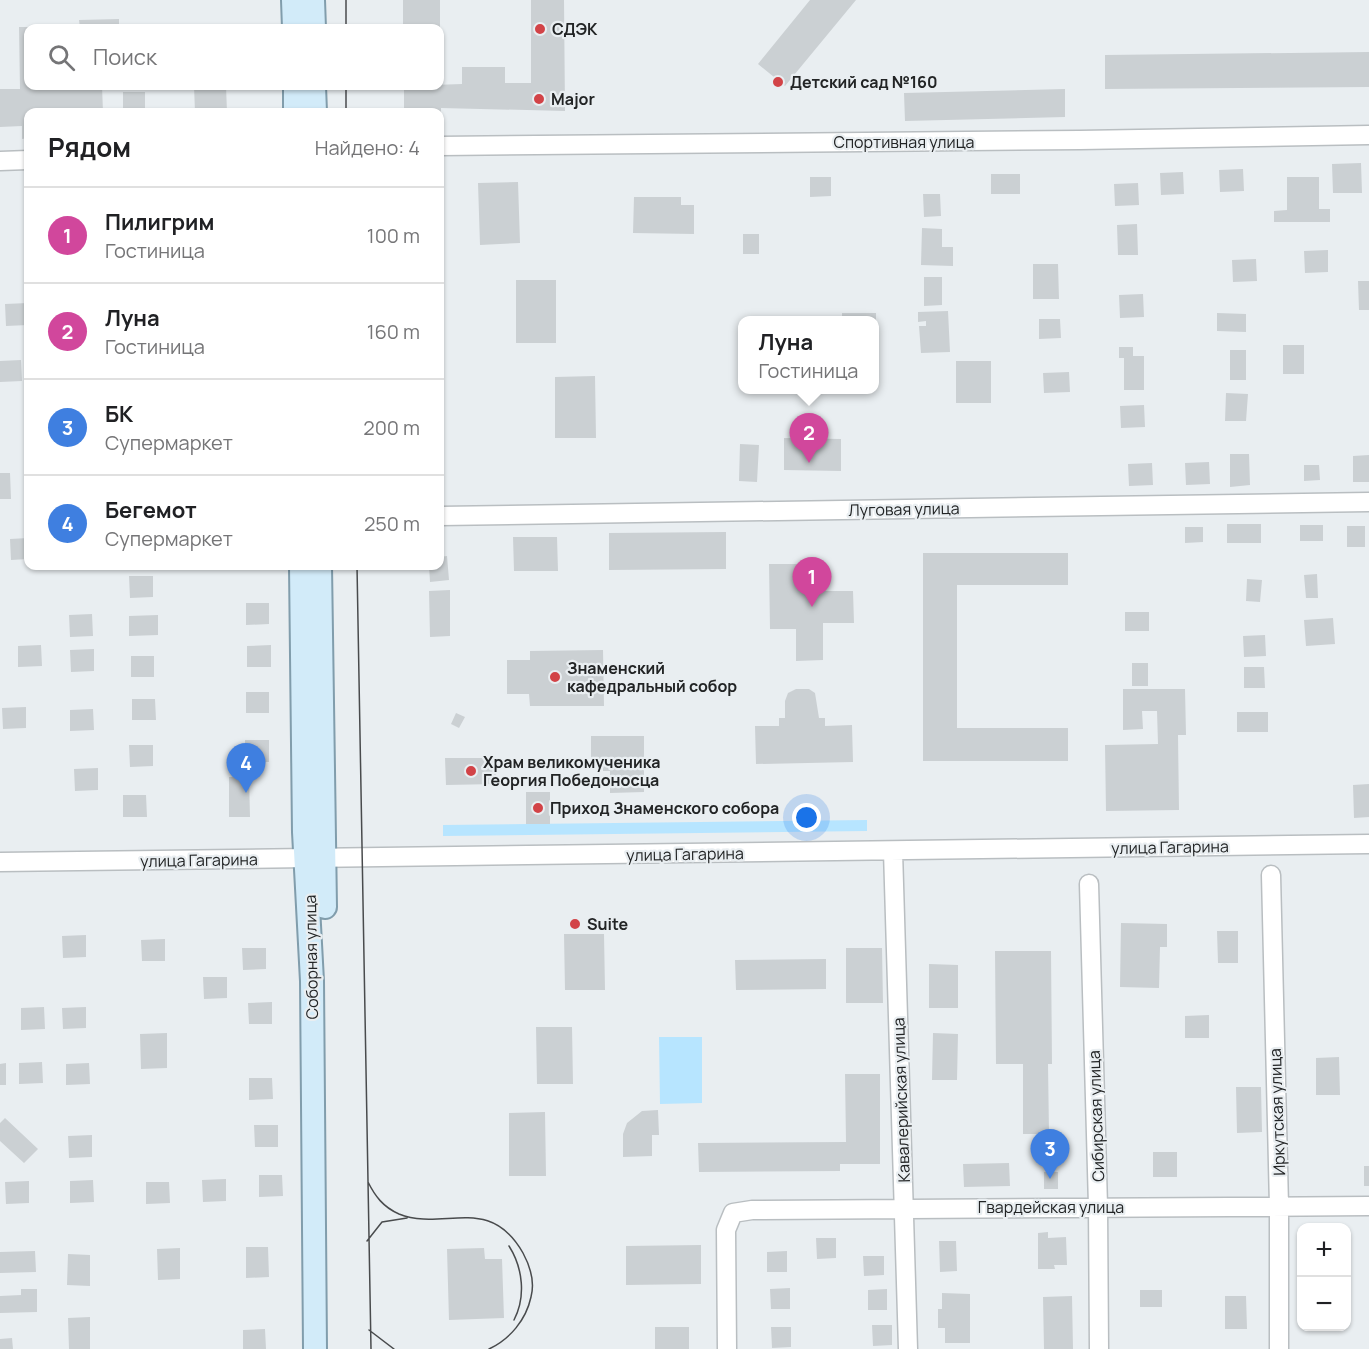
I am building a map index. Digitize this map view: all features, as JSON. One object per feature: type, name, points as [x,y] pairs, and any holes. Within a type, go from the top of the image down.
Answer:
[{"type":"main road","points":[[293,0],[294,24]]},
{"type":"main road","points":[[314,0],[314,24]]},
{"type":"main road","points":[[295,90],[295,108]]},
{"type":"main road","points":[[314,90],[315,108]]},
{"type":"main road","name":"Соборная улица","points":[[301,570],[304,832],[316,859]]},
{"type":"main road","name":"Соборная улица","points":[[315,1349],[321,1219],[316,859],[320,570]]},
{"type":"main road","name":"Соборная улица","points":[[321,1219],[331,1349]]},
{"type":"street","name":"Спортивная улица","points":[[444,146],[1057,141],[1369,135]]},
{"type":"street","points":[[0,161],[24,160]]},
{"type":"street","name":"Луговая улица","points":[[444,516],[1369,502]]},
{"type":"street","name":"улица Гагарина","points":[[0,862],[1369,844]]},
{"type":"street","name":"Кавалерийская улица","points":[[893,851],[908,1349]]},
{"type":"street","name":"Иркутская улица","points":[[1270,875],[1280,1206],[1279,1349]]},
{"type":"street","name":"Сибирская улица","points":[[1089,884],[1098,1206],[1099,1349]]},
{"type":"street","name":"Гвардейская улица","points":[[727,1349],[726,1230],[733,1213],[752,1210],[904,1208],[1369,1206]]},
{"type":"shaded area","points":[[867,820],[867,831],[443,836],[443,825]]},
{"type":"shaded area","points":[[659,1037],[702,1037],[702,1103],[660,1104]]},
{"type":"building","points":[[403,0],[440,0],[440,24],[403,24]]},
{"type":"building","points":[[531,0],[564,0],[565,111],[404,108],[404,90],[444,90],[444,85],[462,84],[462,67],[505,67],[505,83],[531,83]]},
{"type":"building","points":[[810,0],[856,0],[785,86],[758,64]]},
{"type":"building","points":[[119,19],[119,24],[80,24],[79,20]]},
{"type":"building","points":[[19,27],[24,27],[24,90],[102,90],[103,108],[24,108],[24,139],[22,139],[22,126],[0,127],[0,89],[20,89]]},
{"type":"building","points":[[1369,52],[1369,87],[1105,89],[1105,55]]},
{"type":"building","points":[[1065,89],[1065,117],[905,121],[904,93]]},
{"type":"building","points":[[194,90],[226,90],[227,108],[195,108]]},
{"type":"building","points":[[123,92],[145,92],[145,108],[123,108]]},
{"type":"building","points":[[1361,163],[1362,193],[1333,193],[1332,164]]},
{"type":"building","points":[[1243,169],[1244,191],[1220,192],[1219,170]]},
{"type":"building","points":[[1183,172],[1184,194],[1161,195],[1160,173]]},
{"type":"building","points":[[991,174],[1020,174],[1020,194],[991,194]]},
{"type":"building","points":[[810,177],[831,177],[831,196],[810,197]]},
{"type":"building","points":[[1287,177],[1319,177],[1319,209],[1330,209],[1330,222],[1274,222],[1274,211],[1287,210]]},
{"type":"building","points":[[518,182],[520,243],[480,245],[478,183]]},
{"type":"building","points":[[1138,183],[1139,205],[1115,206],[1114,184]]},
{"type":"building","points":[[923,194],[940,194],[941,216],[924,217]]},
{"type":"building","points":[[634,197],[681,197],[681,205],[694,205],[694,234],[633,233]]},
{"type":"building","points":[[1137,224],[1138,255],[1118,255],[1117,225]]},
{"type":"building","points":[[922,228],[942,229],[942,247],[953,247],[953,266],[921,265]]},
{"type":"building","points":[[743,234],[759,234],[759,254],[743,254]]},
{"type":"building","points":[[1328,250],[1328,272],[1305,273],[1304,251]]},
{"type":"building","points":[[1256,259],[1257,281],[1233,282],[1232,260]]},
{"type":"building","points":[[1033,264],[1058,264],[1059,299],[1033,299]]},
{"type":"building","points":[[924,277],[942,277],[942,305],[924,306]]},
{"type":"building","points":[[516,280],[556,280],[556,343],[516,343]]},
{"type":"building","points":[[1358,281],[1369,281],[1369,310],[1359,310]]},
{"type":"building","points":[[1143,294],[1144,317],[1120,318],[1119,295]]},
{"type":"building","points":[[24,303],[24,325],[6,326],[5,304]]},
{"type":"building","points":[[948,311],[950,352],[921,353],[919,326],[926,326],[926,321],[918,322],[918,312]]},
{"type":"building","points":[[842,313],[876,313],[876,316],[842,316]]},
{"type":"building","points":[[1217,313],[1246,314],[1246,332],[1217,331]]},
{"type":"building","points":[[1039,319],[1060,319],[1061,338],[1039,339]]},
{"type":"building","points":[[1283,345],[1304,345],[1304,374],[1283,374]]},
{"type":"building","points":[[1119,347],[1133,347],[1133,356],[1144,356],[1144,390],[1124,390],[1124,358],[1119,358]]},
{"type":"building","points":[[1230,350],[1246,350],[1246,380],[1230,380]]},
{"type":"building","points":[[21,360],[22,381],[0,382],[0,361]]},
{"type":"building","points":[[956,361],[991,361],[991,403],[956,403]]},
{"type":"building","points":[[1069,372],[1070,392],[1044,393],[1043,373]]},
{"type":"building","points":[[595,376],[596,438],[555,438],[555,377]]},
{"type":"building","points":[[1226,393],[1248,394],[1246,421],[1225,421]]},
{"type":"building","points":[[1144,405],[1145,427],[1121,428],[1120,406]]},
{"type":"building","points":[[784,438],[841,439],[841,471],[784,470]]},
{"type":"building","points":[[740,444],[759,445],[757,482],[739,481]]},
{"type":"building","points":[[1230,454],[1249,454],[1250,485],[1230,487]]},
{"type":"building","points":[[1369,455],[1369,482],[1353,482],[1353,456]]},
{"type":"building","points":[[1209,462],[1210,484],[1186,485],[1185,463]]},
{"type":"building","points":[[1152,463],[1153,485],[1129,486],[1128,464]]},
{"type":"building","points":[[1304,465],[1319,465],[1320,480],[1304,481]]},
{"type":"building","points":[[0,473],[10,473],[11,499],[0,499]]},
{"type":"building","points":[[1227,524],[1261,524],[1261,543],[1227,543]]},
{"type":"building","points":[[1300,525],[1323,525],[1323,541],[1300,541]]},
{"type":"building","points":[[1347,526],[1365,526],[1365,547],[1347,547]]},
{"type":"building","points":[[1185,527],[1203,527],[1203,542],[1185,543]]},
{"type":"building","points":[[726,532],[726,569],[609,570],[609,533]]},
{"type":"building","points":[[513,537],[557,537],[558,571],[514,571]]},
{"type":"building","points":[[24,538],[24,559],[11,560],[10,539]]},
{"type":"building","points":[[923,553],[1068,553],[1068,585],[957,585],[957,728],[1068,728],[1068,761],[923,761]]},
{"type":"building","points":[[444,556],[447,556],[449,580],[430,582],[429,570],[444,570]]},
{"type":"building","points":[[769,564],[818,564],[819,591],[853,591],[854,623],[823,623],[823,660],[796,661],[796,629],[770,629]]},
{"type":"building","points":[[1317,574],[1318,598],[1306,598],[1304,575]]},
{"type":"building","points":[[129,576],[153,576],[153,597],[130,598]]},
{"type":"building","points":[[1247,579],[1262,580],[1260,602],[1246,601]]},
{"type":"building","points":[[450,590],[450,636],[430,637],[429,591]]},
{"type":"building","points":[[246,603],[269,603],[269,624],[246,625]]},
{"type":"building","points":[[1125,612],[1149,612],[1149,631],[1125,631]]},
{"type":"building","points":[[92,614],[93,636],[70,637],[69,615]]},
{"type":"building","points":[[158,615],[158,635],[129,636],[129,616]]},
{"type":"building","points":[[1333,618],[1335,644],[1306,646],[1304,620]]},
{"type":"building","points":[[1265,635],[1266,656],[1244,657],[1243,636]]},
{"type":"building","points":[[41,645],[42,666],[18,667],[18,646]]},
{"type":"building","points":[[271,645],[271,667],[247,667],[247,646]]},
{"type":"building","points":[[94,649],[94,671],[71,672],[70,650]]},
{"type":"building","name":"Знаменский кафедральный собор","points":[[603,650],[604,706],[530,706],[529,694],[507,694],[507,660],[530,660],[530,651]]},
{"type":"building","points":[[131,656],[154,656],[154,677],[131,677]]},
{"type":"building","points":[[1132,663],[1148,663],[1148,686],[1132,686]]},
{"type":"building","points":[[1244,667],[1264,667],[1265,688],[1244,688]]},
{"type":"building","points":[[796,689],[809,689],[815,693],[819,718],[825,718],[825,726],[852,725],[853,762],[756,764],[755,726],[779,726],[779,718],[785,718],[785,701],[788,693]]},
{"type":"building","points":[[1123,689],[1185,689],[1186,735],[1178,735],[1179,810],[1106,811],[1105,745],[1158,744],[1157,711],[1142,711],[1143,729],[1123,730]]},
{"type":"building","points":[[246,692],[269,692],[269,713],[246,713]]},
{"type":"building","points":[[132,699],[155,699],[156,720],[132,720]]},
{"type":"building","points":[[26,707],[26,728],[3,729],[2,708]]},
{"type":"building","points":[[93,709],[94,730],[70,731],[70,710]]},
{"type":"building","points":[[1237,712],[1268,712],[1268,732],[1237,732]]},
{"type":"building","points":[[456,713],[465,717],[459,728],[451,724]]},
{"type":"building","points":[[591,736],[644,736],[644,792],[610,793],[610,771],[603,771],[603,763],[591,763]]},
{"type":"building","points":[[245,740],[269,740],[269,762],[245,762]]},
{"type":"building","points":[[129,745],[153,745],[153,766],[130,767]]},
{"type":"building","name":"Храм великомученика Георгия Победоносца","points":[[445,758],[496,758],[496,784],[446,785]]},
{"type":"building","points":[[98,768],[98,790],[75,791],[74,769]]},
{"type":"building","points":[[229,777],[249,777],[250,817],[229,817]]},
{"type":"building","points":[[1369,784],[1369,817],[1354,818],[1353,785]]},
{"type":"building","name":"Приход Знаменского собора","points":[[526,792],[550,792],[550,824],[526,824]]},
{"type":"building","points":[[123,795],[146,795],[147,817],[123,817]]},
{"type":"building","points":[[1121,923],[1167,924],[1167,947],[1160,947],[1159,988],[1120,987]]},
{"type":"building","points":[[1217,931],[1238,931],[1238,963],[1218,963]]},
{"type":"building","points":[[564,934],[604,934],[605,990],[565,990]]},
{"type":"building","points":[[86,935],[86,957],[63,958],[62,936]]},
{"type":"building","points":[[165,939],[165,961],[142,961],[141,940]]},
{"type":"building","points":[[242,948],[266,948],[266,969],[243,970]]},
{"type":"building","points":[[846,948],[882,948],[883,1003],[846,1003]]},
{"type":"building","points":[[995,951],[1051,951],[1052,1064],[1048,1064],[1049,1134],[1023,1134],[1023,1064],[996,1064]]},
{"type":"building","points":[[826,959],[826,989],[736,990],[735,960]]},
{"type":"building","points":[[929,964],[958,965],[958,1008],[929,1008]]},
{"type":"building","points":[[203,977],[227,977],[227,998],[204,999]]},
{"type":"building","points":[[272,1002],[272,1024],[249,1024],[248,1003]]},
{"type":"building","points":[[44,1007],[45,1029],[21,1030],[21,1008]]},
{"type":"building","points":[[86,1007],[86,1028],[63,1029],[62,1008]]},
{"type":"building","points":[[1209,1015],[1209,1038],[1185,1038],[1185,1016]]},
{"type":"building","points":[[536,1027],[572,1027],[573,1084],[537,1084]]},
{"type":"building","points":[[167,1033],[167,1068],[141,1069],[140,1034]]},
{"type":"building","points":[[933,1033],[958,1034],[957,1080],[932,1080]]},
{"type":"building","points":[[1339,1057],[1340,1095],[1316,1095],[1316,1058]]},
{"type":"building","points":[[42,1062],[43,1083],[19,1084],[19,1063]]},
{"type":"building","points":[[6,1063],[6,1085],[0,1085],[0,1064]]},
{"type":"building","points":[[89,1063],[90,1084],[66,1085],[66,1064]]},
{"type":"building","points":[[845,1074],[880,1074],[880,1164],[840,1164],[840,1171],[699,1172],[698,1143],[846,1142]]},
{"type":"building","points":[[249,1078],[272,1078],[273,1099],[249,1100]]},
{"type":"building","points":[[1236,1087],[1261,1087],[1262,1132],[1237,1133]]},
{"type":"building","points":[[658,1110],[659,1135],[652,1135],[652,1156],[623,1157],[623,1134],[627,1123],[642,1111]]},
{"type":"building","points":[[545,1112],[546,1176],[509,1176],[509,1113]]},
{"type":"building","points":[[5,1118],[38,1149],[24,1163],[0,1141],[0,1123]]},
{"type":"building","points":[[254,1125],[278,1125],[278,1147],[255,1147]]},
{"type":"building","points":[[92,1135],[92,1157],[69,1158],[68,1136]]},
{"type":"building","points":[[1153,1152],[1177,1152],[1177,1177],[1153,1177]]},
{"type":"building","points":[[1009,1163],[1010,1186],[964,1187],[963,1164]]},
{"type":"building","points":[[1364,1166],[1369,1166],[1369,1186],[1364,1186]]},
{"type":"building","points":[[1044,1172],[1058,1172],[1058,1189],[1044,1189]]},
{"type":"building","points":[[259,1175],[282,1175],[283,1196],[259,1197]]},
{"type":"building","points":[[226,1179],[226,1201],[203,1202],[202,1180]]},
{"type":"building","points":[[93,1180],[94,1202],[70,1203],[70,1181]]},
{"type":"building","points":[[29,1181],[29,1203],[6,1204],[5,1182]]},
{"type":"building","points":[[146,1182],[169,1182],[170,1203],[146,1204]]},
{"type":"building","points":[[1048,1232],[1048,1238],[1066,1237],[1067,1265],[1054,1265],[1055,1269],[1038,1269],[1038,1233]]},
{"type":"building","points":[[816,1238],[836,1238],[836,1258],[817,1259]]},
{"type":"building","points":[[939,1241],[956,1241],[957,1271],[940,1272]]},
{"type":"building","points":[[701,1245],[701,1284],[626,1285],[626,1246]]},
{"type":"building","points":[[246,1247],[268,1247],[269,1277],[246,1278]]},
{"type":"building","points":[[180,1248],[180,1279],[158,1280],[157,1249]]},
{"type":"building","points":[[484,1248],[485,1259],[502,1259],[504,1318],[449,1320],[447,1249]]},
{"type":"building","points":[[35,1251],[36,1272],[0,1273],[0,1252]]},
{"type":"building","points":[[787,1251],[787,1272],[767,1272],[767,1252]]},
{"type":"building","points":[[68,1254],[90,1255],[90,1286],[67,1285]]},
{"type":"building","points":[[863,1256],[884,1256],[884,1275],[864,1276]]},
{"type":"building","points":[[790,1288],[790,1309],[771,1309],[770,1289]]},
{"type":"building","points":[[21,1289],[37,1289],[37,1312],[0,1313],[0,1296],[21,1295]]},
{"type":"building","points":[[887,1289],[887,1310],[868,1310],[868,1290]]},
{"type":"building","points":[[1140,1290],[1162,1290],[1162,1307],[1140,1307]]},
{"type":"building","points":[[942,1293],[970,1294],[970,1343],[945,1343],[945,1328],[938,1328],[938,1309],[942,1309]]},
{"type":"building","points":[[1072,1296],[1073,1349],[1044,1349],[1043,1297]]},
{"type":"building","points":[[1225,1296],[1246,1296],[1247,1329],[1225,1329]]},
{"type":"building","points":[[90,1317],[90,1349],[69,1349],[68,1318]]},
{"type":"building","points":[[872,1325],[892,1325],[892,1345],[873,1346]]},
{"type":"building","points":[[655,1327],[689,1327],[689,1349],[655,1349]]},
{"type":"building","points":[[771,1327],[791,1327],[791,1347],[772,1348]]},
{"type":"building","points":[[265,1329],[266,1349],[243,1349],[243,1330]]},
{"type":"building","points":[[12,1338],[13,1349],[0,1349],[0,1339]]},
{"type":"tram line","points":[[346,0],[346,24]]},
{"type":"tram line","points":[[346,90],[346,108]]},
{"type":"tram line","points":[[357,570],[371,1349]]},
{"type":"tram line","points":[[368,1182],[380,1201],[399,1214],[432,1219],[480,1219],[495,1224],[510,1235],[523,1253],[530,1269],[532,1291],[529,1305],[516,1328],[504,1340],[489,1349]]},
{"type":"tram line","points":[[367,1241],[382,1222],[407,1218]]},
{"type":"tram line","points":[[509,1246],[520,1273],[521,1283],[520,1302],[514,1320]]},
{"type":"tram line","points":[[369,1330],[394,1349]]},
{"type":"place","name":"СДЭК","points":[[540,29]]},
{"type":"place","name":"Детский сад №160","points":[[778,82]]},
{"type":"place","name":"Major","points":[[539,99]]},
{"type":"place","name":"Луна","points":[[809,463]]},
{"type":"place","name":"Пилигрим","points":[[812,607]]},
{"type":"place","name":"Знаменский кафедральный собор","points":[[555,677]]},
{"type":"place","name":"Храм великомученика Георгия Победоносца","points":[[471,771]]},
{"type":"place","name":"Бегемот","points":[[246,793]]},
{"type":"place","name":"Приход Знаменского собора","points":[[538,808]]},
{"type":"place","name":"Suite","points":[[575,924]]},
{"type":"place","name":"БК","points":[[1050,1179]]}]
